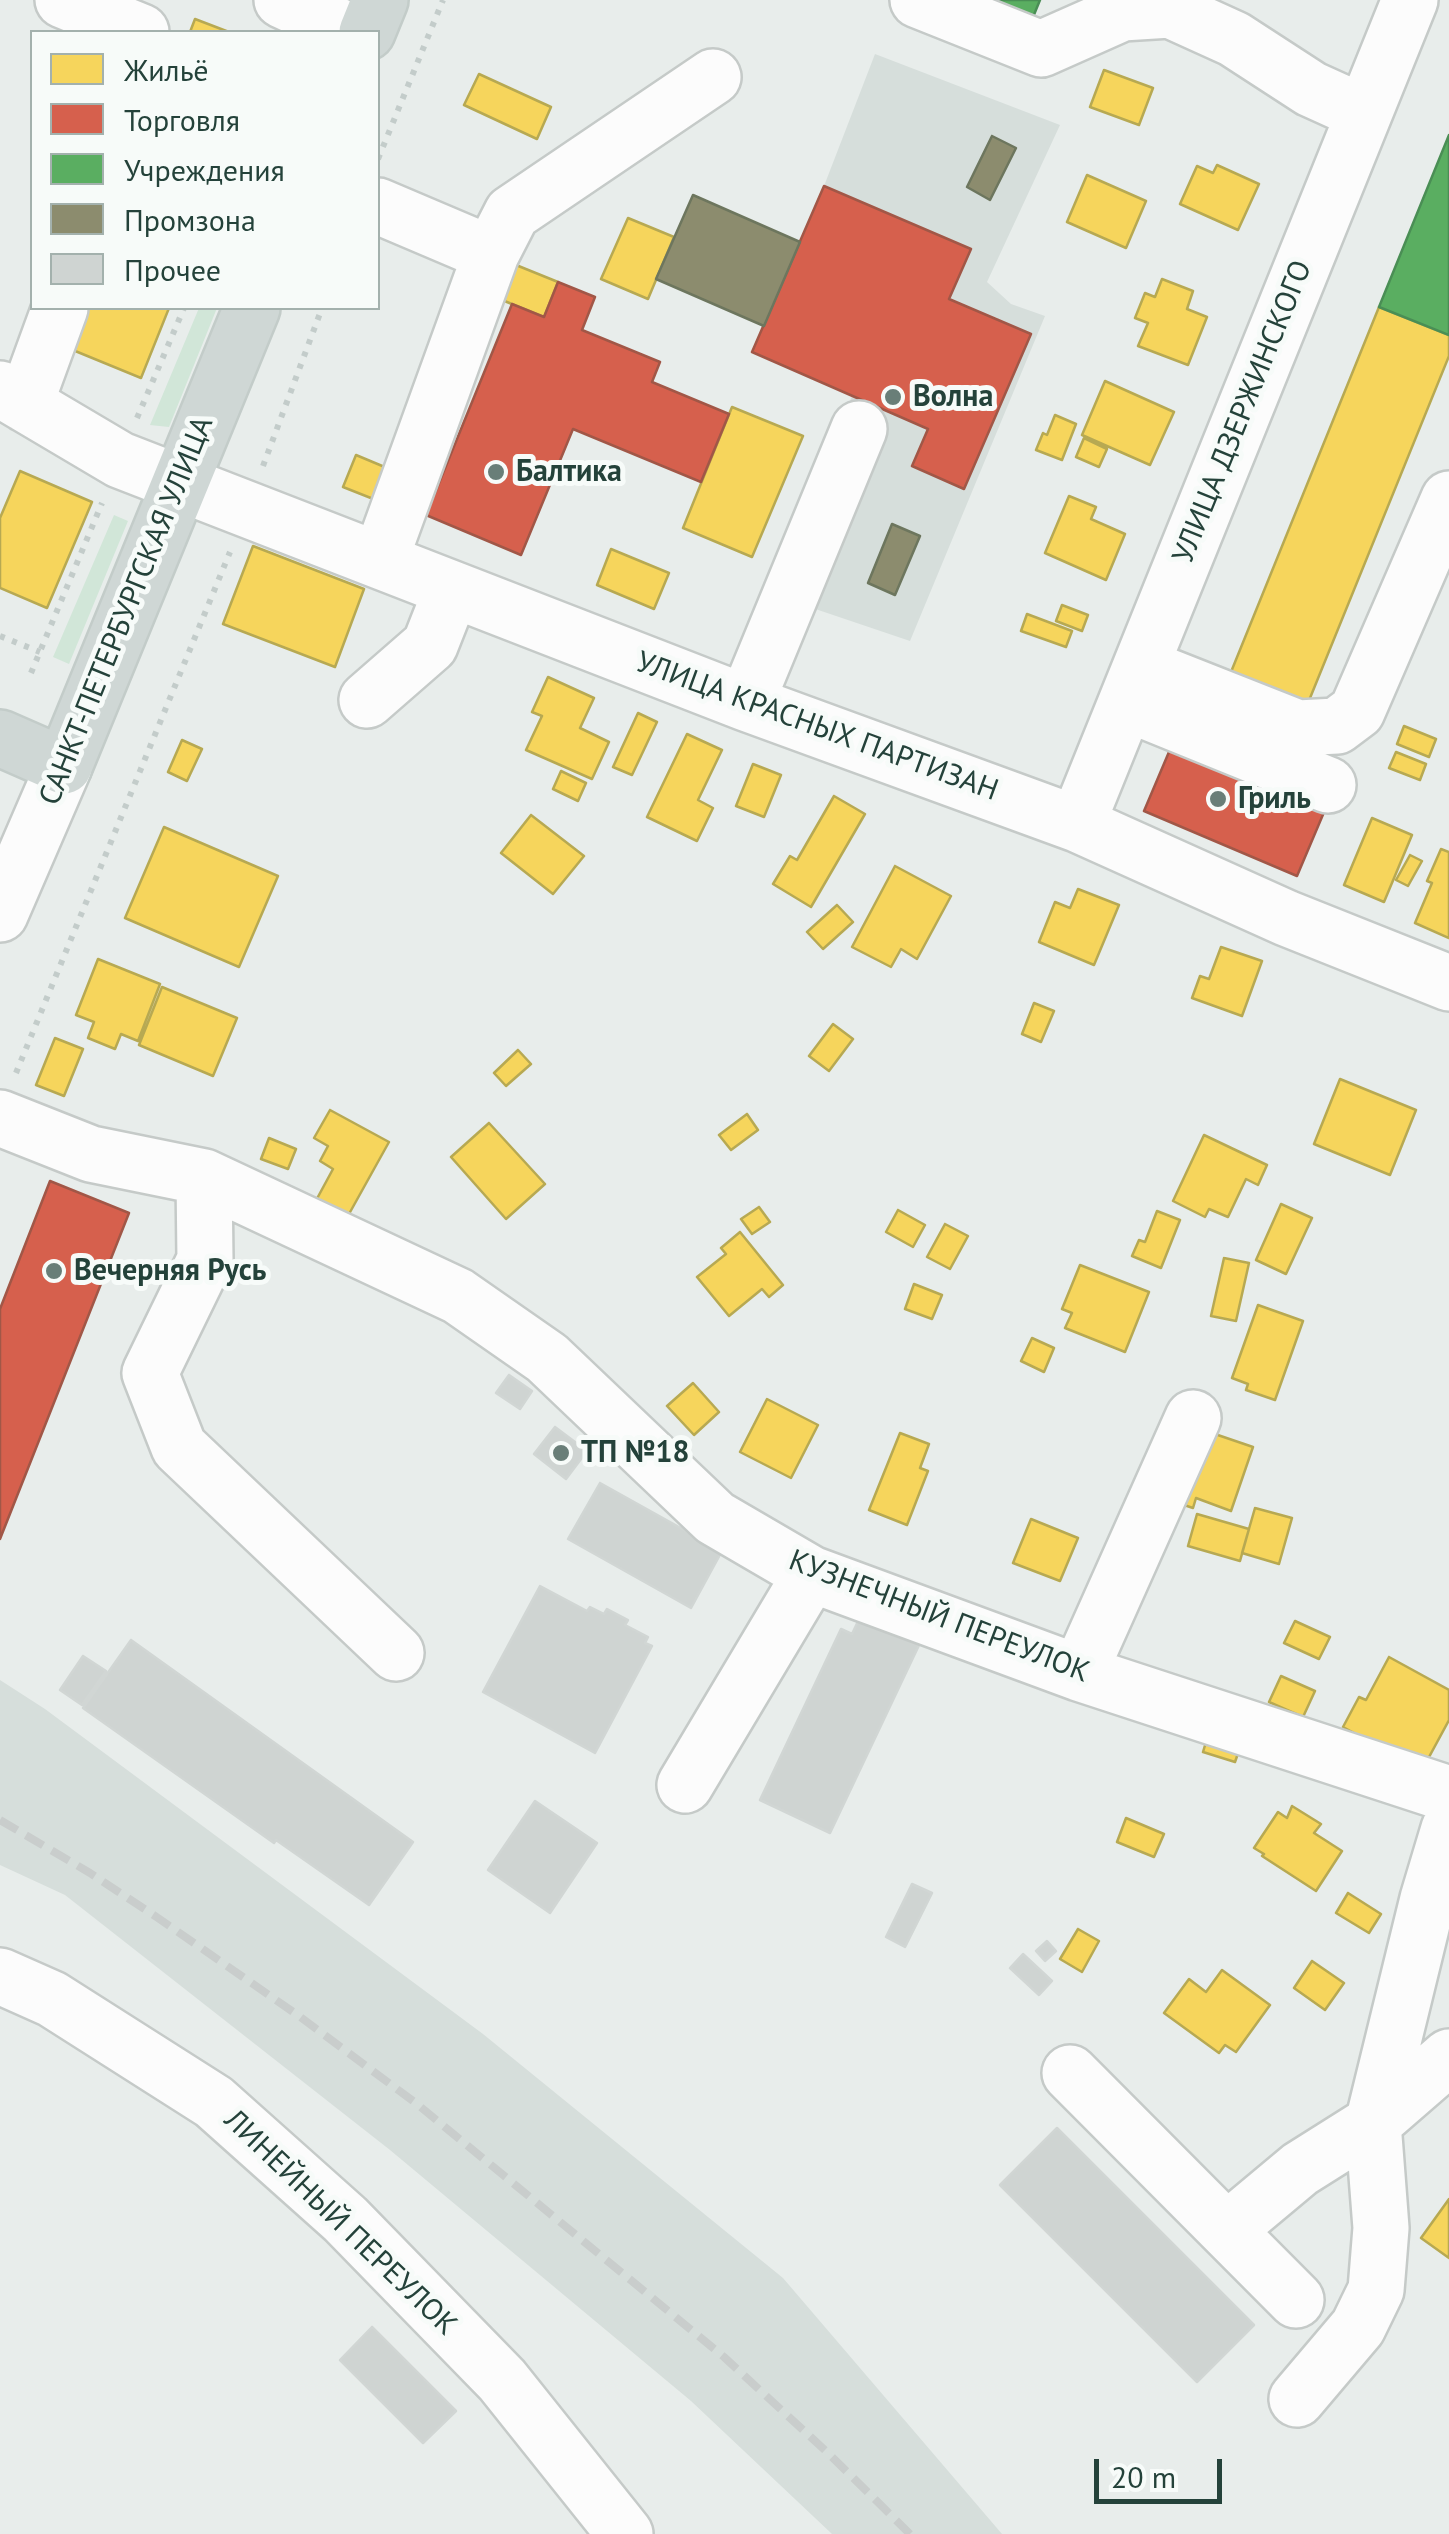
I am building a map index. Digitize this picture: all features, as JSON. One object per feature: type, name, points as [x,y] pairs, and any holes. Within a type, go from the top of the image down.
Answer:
[{"type":"main road","points":[[368,30],[380,0]]},
{"type":"main road","name":"САНКТ-ПЕТЕРБУРГСКАЯ УЛИЦА","points":[[64,766],[251,310]]},
{"type":"main road","points":[[0,738],[64,766]]},
{"type":"street","points":[[63,0],[136,30]]},
{"type":"street","points":[[282,0],[347,30]]},
{"type":"street","points":[[918,0],[1041,49],[1103,12],[1170,10],[1234,39],[1310,90],[1364,113]]},
{"type":"street","name":"УЛИЦА ДЗЕРЖИНСКОГО","points":[[1077,824],[1410,0]]},
{"type":"street","points":[[380,560],[492,254],[512,212],[713,78]]},
{"type":"street","points":[[380,207],[492,254]]},
{"type":"street","points":[[12,396],[59,310]]},
{"type":"street","name":"УЛИЦА КРАСНЫХ ПАРТИЗАН","points":[[12,396],[120,460],[746,704],[1077,824],[1286,918],[1449,983]]},
{"type":"street","points":[[746,704],[859,429]]},
{"type":"street","points":[[1133,685],[1298,728],[1338,726],[1357,712],[1449,499]]},
{"type":"street","points":[[367,700],[430,645],[452,588]]},
{"type":"street","points":[[1133,685],[1328,785]]},
{"type":"street","name":"САНКТ-ПЕТЕРБУРГСКАЯ УЛИЦА","points":[[0,914],[64,766]]},
{"type":"street","name":"КУЗНЕЧНЫЙ ПЕРЕУЛОК","points":[[7,1097],[91,1154],[204,1177],[458,1296],[548,1358],[715,1518],[811,1574],[1079,1673],[1449,1794]]},
{"type":"street","points":[[204,1177],[205,1260],[150,1373],[180,1447],[396,1653]]},
{"type":"street","points":[[1079,1673],[1192,1418]]},
{"type":"street","points":[[685,1785],[811,1574]]},
{"type":"street","points":[[1297,2399],[1358,2327],[1376,2290],[1381,2228],[1373,2123],[1438,1916],[1449,1828]]},
{"type":"street","name":"ЛИНЕЙНЫЙ ПЕРЕУЛОК","points":[[0,1976],[52,1999],[214,2102],[345,2220],[502,2380],[626,2534]]},
{"type":"street","points":[[1227,2230],[1300,2169],[1373,2123],[1449,2057]]},
{"type":"street","points":[[1070,2073],[1296,2300]]},
{"type":"path","points":[[380,155],[443,0]]},
{"type":"path","points":[[7,1097],[247,508],[321,310]]},
{"type":"path","points":[[0,636],[40,652]]},
{"type":"shaded area","points":[[875,54],[1060,125],[987,282],[1011,304],[1045,316],[910,641],[771,594],[852,396],[752,352],[824,186]]},
{"type":"shaded area","points":[[0,1680],[45,1709],[483,2034],[783,2278],[1002,2534],[832,2534],[691,2401],[390,2150],[65,1895],[0,1865]]},
{"type":"green space","points":[[198,310],[216,310],[169,427],[150,425]]},
{"type":"green space","points":[[114,515],[128,521],[69,664],[53,657]]},
{"type":"building: Жильё","points":[[195,19],[224,30],[191,30]]},
{"type":"building: Жильё","points":[[1104,70],[1153,88],[1139,125],[1090,107]]},
{"type":"building: Жильё","points":[[479,74],[551,107],[537,139],[464,105]]},
{"type":"building: Жильё","points":[[1217,165],[1259,184],[1238,230],[1180,204],[1197,166],[1213,173]]},
{"type":"building: Жильё","points":[[1087,175],[1146,201],[1126,248],[1067,222]]},
{"type":"building: Жильё","points":[[628,218],[674,237],[648,299],[601,279]]},
{"type":"building: Жильё","points":[[516,265],[558,282],[544,317],[502,300]]},
{"type":"building: Жильё","points":[[1162,279],[1193,291],[1187,309],[1207,317],[1188,365],[1138,346],[1148,323],[1135,318],[1145,293],[1155,297]]},
{"type":"building: Жильё","points":[[1379,307],[1449,335],[1449,356],[1308,703],[1231,672]]},
{"type":"building: Жильё","points":[[77,310],[168,310],[141,378],[63,346]]},
{"type":"building: Жильё","points":[[1105,381],[1174,412],[1150,465],[1082,435]]},
{"type":"building: Жильё","points":[[732,407],[803,436],[752,557],[683,528]]},
{"type":"building: Жильё","points":[[1055,415],[1076,424],[1062,460],[1036,450]]},
{"type":"building: Жильё","points":[[1084,438],[1107,449],[1099,467],[1076,457]]},
{"type":"building: Жильё","points":[[356,455],[399,473],[386,504],[343,487]]},
{"type":"building: Жильё","points":[[20,471],[92,502],[47,608],[0,588],[0,518]]},
{"type":"building: Жильё","points":[[1069,496],[1096,507],[1091,519],[1125,534],[1106,580],[1045,553]]},
{"type":"building: Жильё","points":[[253,546],[364,589],[335,667],[223,624]]},
{"type":"building: Жильё","points":[[611,549],[669,573],[654,609],[597,585]]},
{"type":"building: Жильё","points":[[1062,605],[1088,615],[1082,631],[1056,621]]},
{"type":"building: Жильё","points":[[1027,614],[1072,631],[1066,647],[1021,631]]},
{"type":"building: Жильё","points":[[548,677],[594,698],[580,728],[609,742],[592,779],[526,750],[542,716],[532,712]]},
{"type":"building: Жильё","points":[[638,713],[657,722],[632,775],[613,767]]},
{"type":"building: Жильё","points":[[1404,726],[1436,739],[1429,757],[1397,744]]},
{"type":"building: Жильё","points":[[687,734],[722,750],[698,800],[713,808],[697,841],[647,817]]},
{"type":"building: Жильё","points":[[182,740],[202,749],[187,781],[168,772]]},
{"type":"building: Жильё","points":[[1396,752],[1426,764],[1420,780],[1389,768]]},
{"type":"building: Жильё","points":[[753,764],[781,775],[764,817],[736,806]]},
{"type":"building: Жильё","points":[[561,771],[586,783],[578,801],[553,789]]},
{"type":"building: Жильё","points":[[834,796],[865,814],[811,907],[773,884],[790,856],[797,860]]},
{"type":"building: Жильё","points":[[531,815],[584,856],[553,894],[501,853]]},
{"type":"building: Жильё","points":[[1372,818],[1412,835],[1384,902],[1344,885]]},
{"type":"building: Жильё","points":[[164,827],[278,876],[239,967],[125,918]]},
{"type":"building: Жильё","points":[[1441,849],[1449,852],[1449,938],[1415,923]]},
{"type":"building: Жильё","points":[[1410,855],[1422,861],[1408,886],[1396,880]]},
{"type":"building: Жильё","points":[[895,866],[951,896],[917,959],[901,949],[891,967],[852,947]]},
{"type":"building: Жильё","points":[[1078,889],[1119,905],[1094,965],[1039,942],[1055,902],[1070,908]]},
{"type":"building: Жильё","points":[[837,905],[853,922],[823,949],[807,932]]},
{"type":"building: Жильё","points":[[1221,947],[1262,961],[1242,1016],[1192,998],[1200,976],[1209,979]]},
{"type":"building: Жильё","points":[[98,959],[160,984],[138,1041],[121,1034],[115,1049],[88,1038],[94,1022],[76,1015]]},
{"type":"building: Жильё","points":[[162,987],[237,1018],[213,1076],[139,1045]]},
{"type":"building: Жильё","points":[[1034,1003],[1054,1011],[1041,1042],[1022,1034]]},
{"type":"building: Жильё","points":[[833,1024],[853,1039],[829,1071],[809,1056]]},
{"type":"building: Жильё","points":[[55,1038],[83,1049],[64,1096],[36,1085]]},
{"type":"building: Жильё","points":[[518,1050],[531,1064],[506,1086],[494,1073]]},
{"type":"building: Жильё","points":[[1340,1079],[1416,1110],[1390,1175],[1314,1144]]},
{"type":"building: Жильё","points":[[330,1110],[389,1142],[344,1223],[313,1206],[333,1169],[320,1161],[328,1146],[314,1138]]},
{"type":"building: Жильё","points":[[747,1114],[758,1130],[731,1150],[719,1135]]},
{"type":"building: Жильё","points":[[489,1123],[545,1184],[506,1219],[451,1157]]},
{"type":"building: Жильё","points":[[1204,1135],[1267,1165],[1258,1185],[1246,1179],[1228,1217],[1209,1209],[1205,1217],[1173,1201]]},
{"type":"building: Жильё","points":[[269,1138],[296,1149],[288,1169],[261,1159]]},
{"type":"building: Жильё","points":[[1281,1204],[1312,1218],[1286,1274],[1256,1260]]},
{"type":"building: Жильё","points":[[759,1207],[770,1222],[752,1234],[741,1219]]},
{"type":"building: Жильё","points":[[898,1210],[925,1225],[913,1247],[886,1232]]},
{"type":"building: Жильё","points":[[1157,1211],[1180,1220],[1161,1268],[1132,1256],[1139,1240],[1145,1242]]},
{"type":"building: Жильё","points":[[945,1224],[968,1236],[950,1269],[927,1257]]},
{"type":"building: Жильё","points":[[740,1232],[783,1285],[769,1297],[762,1289],[729,1316],[697,1277],[726,1254],[721,1248]]},
{"type":"building: Жильё","points":[[1224,1258],[1249,1263],[1236,1321],[1211,1316]]},
{"type":"building: Жильё","points":[[1080,1265],[1149,1292],[1125,1352],[1065,1328],[1072,1313],[1062,1309]]},
{"type":"building: Жильё","points":[[914,1284],[942,1295],[932,1319],[905,1309]]},
{"type":"building: Жильё","points":[[1258,1305],[1303,1321],[1275,1400],[1246,1390],[1248,1384],[1232,1378]]},
{"type":"building: Жильё","points":[[1032,1338],[1054,1348],[1044,1372],[1021,1361]]},
{"type":"building: Жильё","points":[[693,1383],[719,1412],[694,1435],[667,1406]]},
{"type":"building: Жильё","points":[[767,1399],[818,1425],[791,1478],[740,1452]]},
{"type":"building: Жильё","points":[[1209,1432],[1253,1447],[1231,1511],[1196,1498],[1193,1508],[1175,1502]]},
{"type":"building: Жильё","points":[[900,1433],[929,1444],[920,1468],[928,1471],[907,1525],[869,1510]]},
{"type":"building: Жильё","points":[[1255,1508],[1292,1518],[1279,1564],[1242,1553]]},
{"type":"building: Жильё","points":[[1197,1514],[1249,1529],[1240,1561],[1188,1546]]},
{"type":"building: Жильё","points":[[1031,1519],[1078,1538],[1060,1581],[1013,1563]]},
{"type":"building: Жильё","points":[[1295,1621],[1330,1637],[1319,1659],[1284,1643]]},
{"type":"building: Жильё","points":[[1389,1657],[1449,1690],[1449,1720],[1422,1770],[1343,1727],[1359,1697],[1366,1700]]},
{"type":"building: Жильё","points":[[1281,1676],[1315,1691],[1303,1717],[1269,1702]]},
{"type":"building: Жильё","points":[[1209,1732],[1242,1742],[1235,1762],[1203,1752]]},
{"type":"building: Жильё","points":[[1292,1806],[1321,1824],[1314,1833],[1342,1851],[1316,1891],[1254,1848],[1278,1812],[1287,1818]]},
{"type":"building: Жильё","points":[[1126,1818],[1164,1834],[1154,1857],[1117,1842]]},
{"type":"building: Жильё","points":[[1348,1893],[1381,1914],[1369,1933],[1336,1913]]},
{"type":"building: Жильё","points":[[1078,1929],[1099,1941],[1082,1972],[1060,1959]]},
{"type":"building: Жильё","points":[[1312,1961],[1344,1983],[1325,2010],[1294,1988]]},
{"type":"building: Жильё","points":[[1222,1970],[1270,2005],[1236,2052],[1225,2045],[1219,2053],[1164,2013],[1189,1979],[1206,1992]]},
{"type":"building: Жильё","points":[[1449,2199],[1449,2258],[1421,2238]]},
{"type":"building: Торговля","points":[[824,186],[971,249],[949,299],[1031,334],[964,489],[912,466],[928,429],[752,352]]},
{"type":"building: Торговля","points":[[558,282],[595,297],[582,330],[660,362],[652,382],[729,414],[701,482],[573,429],[521,555],[426,515],[512,304],[544,317]]},
{"type":"building: Торговля","points":[[1177,733],[1330,798],[1297,876],[1144,811]]},
{"type":"building: Торговля","points":[[50,1181],[129,1213],[0,1539],[0,1309]]},
{"type":"building: Учреждения","points":[[977,0],[1040,0],[1031,22]]},
{"type":"building: Учреждения","points":[[1449,135],[1449,335],[1379,307]]},
{"type":"building: Промзона","points":[[992,136],[1016,148],[990,200],[967,187]]},
{"type":"building: Промзона","points":[[693,195],[800,242],[764,326],[656,279]]},
{"type":"building: Промзона","points":[[892,524],[920,536],[895,595],[868,583]]},
{"type":"building: Прочее","points":[[509,1375],[532,1391],[520,1409],[496,1393]]},
{"type":"building: Прочее","name":"ТП №18","points":[[555,1427],[587,1451],[566,1479],[534,1454]]},
{"type":"building: Прочее","points":[[600,1483],[722,1551],[691,1608],[568,1539]]},
{"type":"building: Прочее","points":[[540,1586],[587,1611],[590,1607],[604,1614],[607,1609],[628,1620],[625,1625],[648,1637],[645,1643],[652,1646],[595,1753],[483,1692]]},
{"type":"building: Прочее","points":[[862,1613],[921,1641],[830,1833],[760,1800],[841,1629],[852,1634]]},
{"type":"building: Прочее","points":[[131,1640],[413,1842],[369,1905],[83,1708]]},
{"type":"building: Прочее","points":[[83,1656],[106,1671],[82,1705],[60,1690]]},
{"type":"building: Прочее","points":[[535,1801],[597,1843],[550,1913],[488,1870]]},
{"type":"building: Прочее","points":[[912,1884],[932,1893],[905,1947],[886,1937]]},
{"type":"building: Прочее","points":[[1047,1941],[1056,1951],[1045,1961],[1036,1951]]},
{"type":"building: Прочее","points":[[1023,1954],[1052,1981],[1039,1995],[1010,1968]]},
{"type":"building: Прочее","points":[[1057,2128],[1254,2325],[1197,2382],[1000,2185]]},
{"type":"building: Прочее","points":[[372,2327],[456,2411],[423,2443],[340,2360]]},
{"type":"railway","points":[[0,1820],[158,1918],[417,2104],[724,2357],[910,2534]]},
{"type":"place","name":"Волна","points":[[893,397]]},
{"type":"place","name":"Балтика","points":[[496,472]]},
{"type":"place","name":"Гриль","points":[[1218,799]]},
{"type":"place","name":"Вечерняя Русь","points":[[54,1271]]},
{"type":"place","name":"ТП №18","points":[[561,1453]]}]
